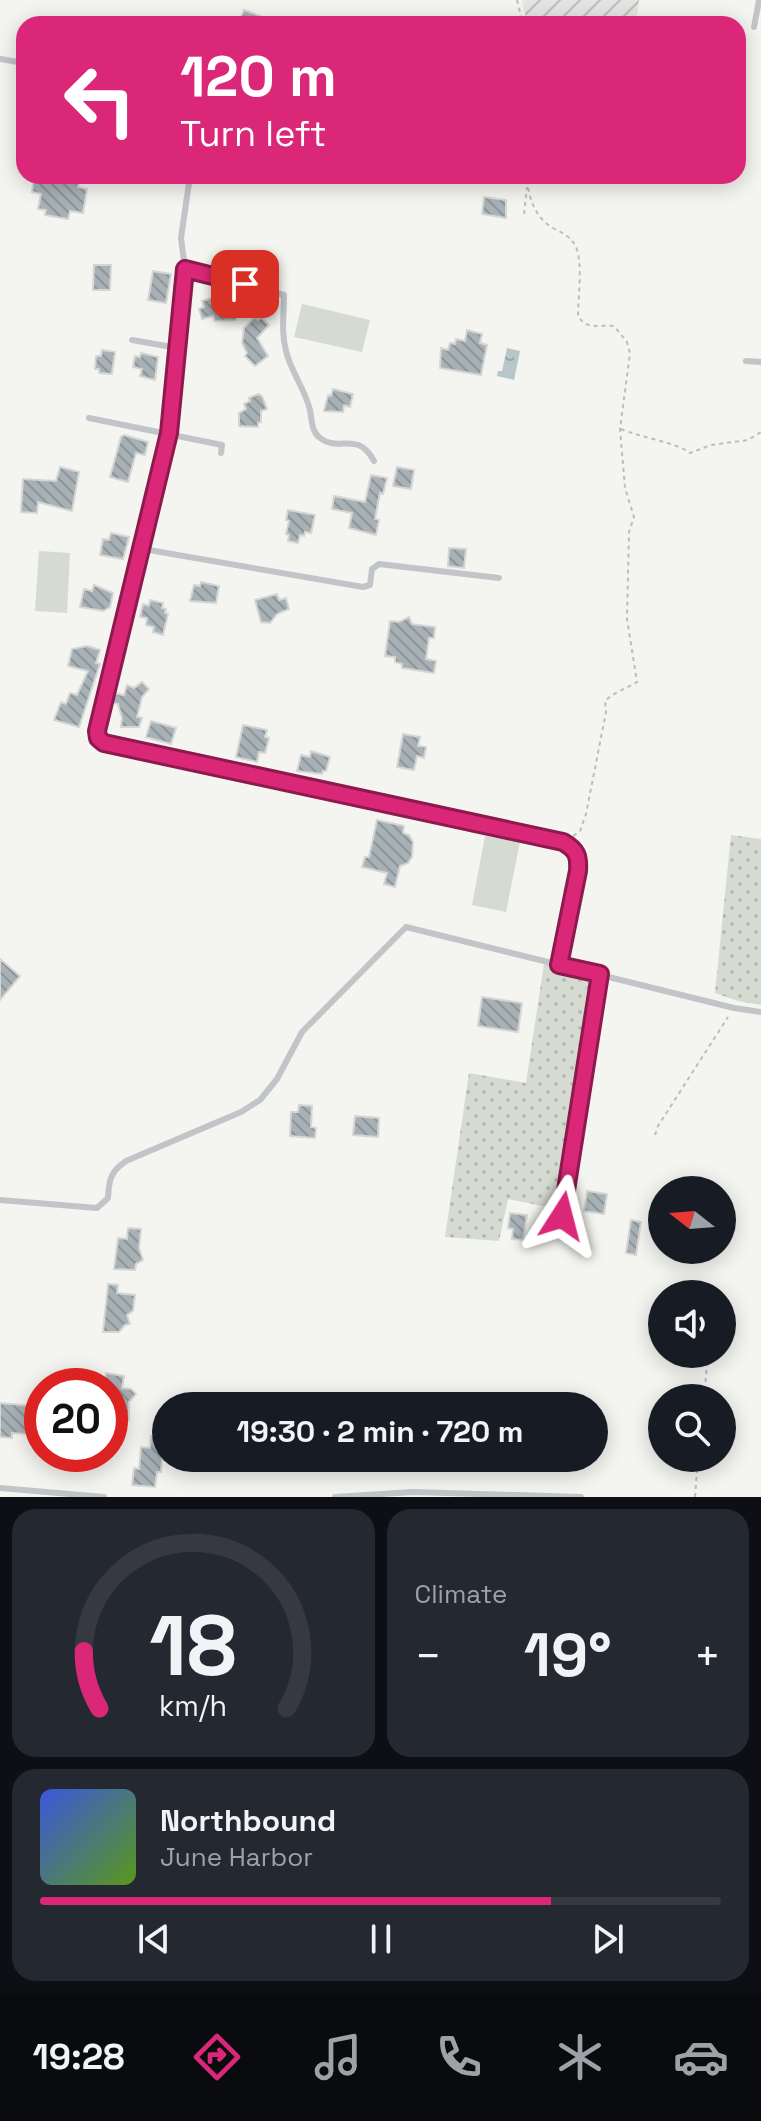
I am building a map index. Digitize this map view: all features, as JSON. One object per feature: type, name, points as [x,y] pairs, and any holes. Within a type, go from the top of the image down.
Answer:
[{"type":"lane","points":[[754,27],[759,0]]},
{"type":"lane","points":[[189,184],[181,238],[185,269],[169,433],[97,731],[98,738],[104,743],[563,842],[579,857],[559,965]]},
{"type":"lane","points":[[185,269],[284,295],[282,331],[286,353],[310,409],[313,431],[322,439],[359,444],[368,450],[374,461]]},
{"type":"lane","points":[[132,340],[178,348]]},
{"type":"lane","points":[[746,361],[761,362]]},
{"type":"lane","points":[[89,418],[222,445],[221,453]]},
{"type":"lane","points":[[143,549],[363,587],[370,585],[372,569],[379,564],[499,578]]},
{"type":"lane","points":[[0,1200],[97,1208],[108,1198],[110,1177],[126,1161],[241,1112],[260,1100],[277,1079],[302,1032],[406,927],[761,1012]]},
{"type":"lane","points":[[562,1216],[600,974]]},
{"type":"lane","points":[[0,1488],[104,1497]]},
{"type":"lane","points":[[335,1497],[413,1492],[581,1497]]},
{"type":"path","points":[[524,214],[527,184]]},
{"type":"path","points":[[528,184],[529,199],[541,217],[552,228],[562,231],[577,248],[578,316],[582,323],[590,326],[614,326],[627,342],[630,363],[620,429],[625,488],[634,517],[629,532],[627,619],[637,682],[613,692],[605,701],[606,712],[586,814],[580,831],[563,842]]},
{"type":"path","points":[[620,429],[645,439],[682,446],[690,453],[711,445],[748,440],[761,432]]},
{"type":"path","points":[[655,1135],[734,1008]]},
{"type":"path","points":[[695,1497],[697,1472]]},
{"type":"shaded area","points":[[522,0],[639,0],[637,16],[525,16]]},
{"type":"shaded area","points":[[302,304],[370,320],[362,352],[294,337]]},
{"type":"shaded area","points":[[39,551],[70,553],[67,613],[35,611]]},
{"type":"shaded area","points":[[731,835],[761,839],[761,1005],[715,993]]},
{"type":"shaded area","points":[[485,836],[520,842],[506,912],[472,905]]},
{"type":"shaded area","points":[[544,964],[584,974],[591,980],[558,1209],[508,1199],[499,1241],[445,1237],[469,1073],[526,1083]]},
{"type":"water","points":[[507,348],[520,351],[514,380],[497,376],[498,371],[502,371]]},
{"type":"building","points":[[244,10],[260,16],[241,16]]},
{"type":"building","points":[[33,184],[79,184],[78,187],[87,189],[83,213],[70,211],[68,219],[45,215],[46,210],[38,209],[41,194],[32,192]]},
{"type":"building","points":[[484,197],[506,200],[506,218],[482,214]]},
{"type":"building","points":[[94,265],[111,265],[110,290],[93,290]]},
{"type":"building","points":[[153,271],[171,274],[166,303],[148,300]]},
{"type":"building","points":[[217,296],[219,304],[237,305],[236,320],[215,321],[213,316],[202,319],[199,309],[204,307],[202,301]]},
{"type":"building","points":[[255,317],[258,320],[261,317],[269,325],[257,338],[268,356],[255,366],[245,356],[247,353],[242,343],[244,328]]},
{"type":"building","points":[[467,330],[482,334],[480,343],[487,345],[481,375],[440,368],[441,348],[448,350],[450,343],[455,344],[456,339],[465,341]]},
{"type":"building","points":[[102,350],[115,352],[112,374],[99,373],[99,369],[95,369],[96,356],[101,356]]},
{"type":"building","points":[[141,353],[158,357],[155,380],[140,376],[142,369],[133,367],[135,356],[140,357]]},
{"type":"building","points":[[333,389],[353,394],[350,407],[344,405],[343,412],[324,411]]},
{"type":"building","points":[[258,394],[262,396],[267,409],[261,411],[261,422],[258,427],[239,426],[239,413],[246,409],[244,404]]},
{"type":"building","points":[[124,435],[148,442],[145,455],[136,453],[128,482],[110,477]]},
{"type":"building","points":[[60,467],[79,472],[72,511],[38,502],[37,513],[21,512],[23,479],[56,481]]},
{"type":"building","points":[[397,467],[414,470],[411,489],[393,486]]},
{"type":"building","points":[[371,475],[387,478],[383,494],[380,493],[375,519],[379,520],[376,535],[349,528],[352,513],[332,509],[334,496],[365,502]]},
{"type":"building","points":[[288,510],[315,515],[311,533],[300,535],[298,543],[288,541]]},
{"type":"building","points":[[111,533],[129,537],[123,559],[100,555],[103,539],[109,540]]},
{"type":"building","points":[[449,548],[466,549],[464,568],[448,566]]},
{"type":"building","points":[[201,582],[219,586],[216,603],[190,601],[194,585],[200,586]]},
{"type":"building","points":[[94,585],[113,593],[110,607],[103,611],[80,607],[84,589],[92,591]]},
{"type":"building","points":[[277,594],[279,600],[286,598],[289,609],[277,614],[270,623],[261,622],[255,600]]},
{"type":"building","points":[[150,600],[163,603],[162,608],[168,614],[163,635],[153,632],[154,627],[146,625],[147,618],[140,617],[143,604],[149,606]]},
{"type":"building","points":[[409,617],[412,624],[435,627],[434,638],[429,638],[426,659],[436,661],[434,673],[402,668],[402,664],[395,662],[395,657],[385,656],[390,621],[399,622]]},
{"type":"building","points":[[87,646],[100,650],[96,663],[100,664],[79,727],[54,720],[61,702],[66,704],[70,693],[77,695],[88,671],[68,666],[72,649]]},
{"type":"building","points":[[142,682],[149,689],[142,697],[137,717],[142,718],[139,727],[121,727],[118,704],[110,702],[112,693],[124,695],[127,685],[134,688]]},
{"type":"building","points":[[151,721],[176,728],[171,744],[146,737]]},
{"type":"building","points":[[243,725],[267,730],[265,737],[269,738],[265,753],[259,752],[257,762],[236,757]]},
{"type":"building","points":[[403,734],[420,737],[418,746],[426,747],[424,758],[417,756],[414,770],[397,767]]},
{"type":"building","points":[[311,751],[330,757],[322,774],[297,771],[301,755],[310,757]]},
{"type":"building","points":[[377,820],[404,826],[403,833],[409,835],[413,842],[412,857],[400,866],[395,887],[384,884],[387,873],[362,867],[365,857],[369,857]]},
{"type":"building","points":[[0,959],[20,976],[0,1000]]},
{"type":"building","points":[[482,997],[522,1003],[518,1032],[478,1026]]},
{"type":"building","points":[[299,1105],[312,1106],[311,1127],[316,1128],[315,1138],[290,1136],[291,1112],[298,1112]]},
{"type":"building","points":[[355,1116],[379,1118],[378,1137],[353,1135]]},
{"type":"building","points":[[587,1191],[607,1194],[604,1214],[584,1211]]},
{"type":"building","points":[[510,1213],[527,1215],[523,1240],[512,1239],[513,1229],[508,1228]]},
{"type":"building","points":[[631,1220],[641,1222],[636,1255],[626,1253]]},
{"type":"building","points":[[128,1228],[141,1229],[139,1248],[143,1260],[136,1264],[135,1270],[114,1269],[118,1238],[127,1239]]},
{"type":"building","points":[[108,1284],[118,1285],[117,1293],[135,1295],[133,1311],[127,1315],[130,1324],[119,1332],[103,1332]]},
{"type":"building","points":[[128,1389],[136,1394],[129,1402],[129,1420]]},
{"type":"building","points":[[0,1403],[24,1405],[24,1434],[12,1433],[12,1438],[0,1437]]},
{"type":"building","points":[[152,1436],[152,1472],[157,1472],[155,1487],[132,1485],[134,1468],[139,1469],[141,1447],[150,1448]]},
{"type":"route","points":[[245,284],[185,269],[169,433],[97,731],[98,738],[104,743],[563,842],[575,850],[579,857],[578,871],[559,965],[600,974],[562,1216]]}]
